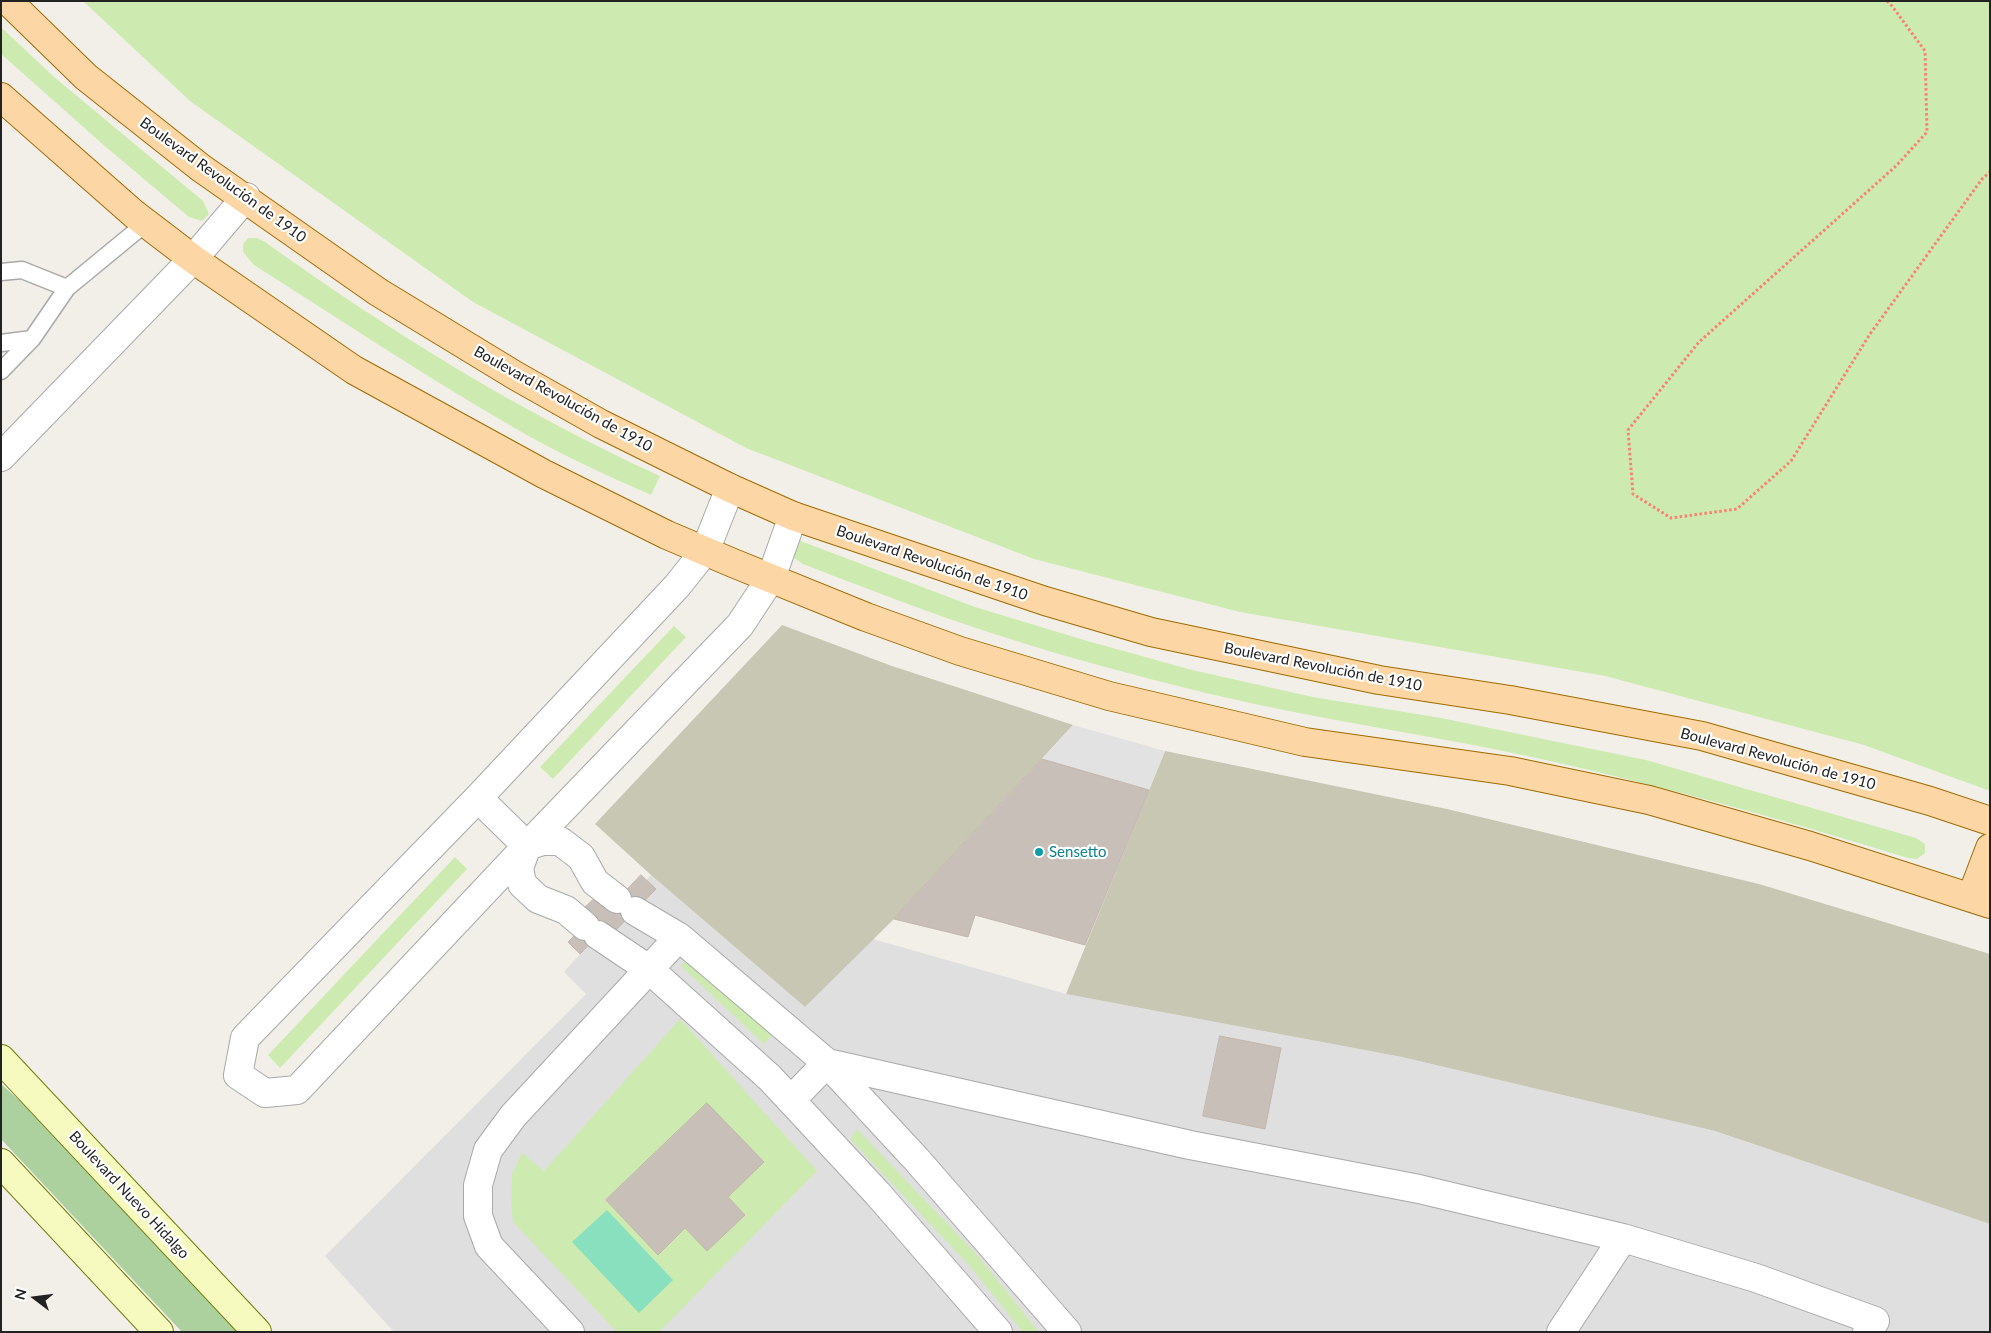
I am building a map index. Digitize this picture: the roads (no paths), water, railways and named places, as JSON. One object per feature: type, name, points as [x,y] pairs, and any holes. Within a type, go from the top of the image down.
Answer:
[{"type":"main road","name":"Boulevard Revolución de 1910","points":[[8,1],[86,77],[201,168],[378,292],[516,376],[601,424],[730,488],[793,516],[1036,598],[1151,632],[1379,680],[1510,700],[1702,736],[1930,801],[1990,821]]},
{"type":"main road","points":[[1,97],[146,223],[354,370],[544,474],[667,535],[866,617],[960,651],[1110,696],[1305,742],[1510,771],[1649,800],[1810,846],[1980,901],[1990,848]]},
{"type":"street","points":[[1,456],[193,258],[246,198]]},
{"type":"street","points":[[730,488],[705,551],[677,586],[478,798],[245,1038],[238,1075],[265,1093],[297,1090],[527,846],[740,625],[771,578],[793,516]]},
{"type":"street","points":[[478,798],[527,846]]},
{"type":"street","points":[[998,1332],[877,1193],[791,1100],[650,970],[591,931],[566,910],[538,899],[522,884],[519,868],[527,846],[543,840],[560,841],[581,857],[595,882],[626,905],[679,937],[827,1063],[917,1160],[1067,1332]]},
{"type":"street","points":[[570,1332],[488,1246],[478,1216],[478,1185],[488,1150],[513,1116],[679,937]]},
{"type":"street","name":"Boulevard Nuevo Hidalgo","points":[[1,1059],[257,1332]]},
{"type":"street","points":[[791,1100],[827,1063]]},
{"type":"street","points":[[827,1063],[1190,1145],[1419,1189],[1623,1238],[1756,1278],[1875,1321],[1867,1332]]},
{"type":"street","points":[[1,1164],[159,1332]]},
{"type":"street","points":[[1561,1332],[1623,1238]]},
{"type":"lane","points":[[1,371],[32,339],[67,288],[146,223]]},
{"type":"lane","points":[[1,272],[22,270],[67,288]]},
{"type":"lane","points":[[1,344],[32,339]]},
{"type":"place","name":"Sensetto","points":[[1039,852]]}]
